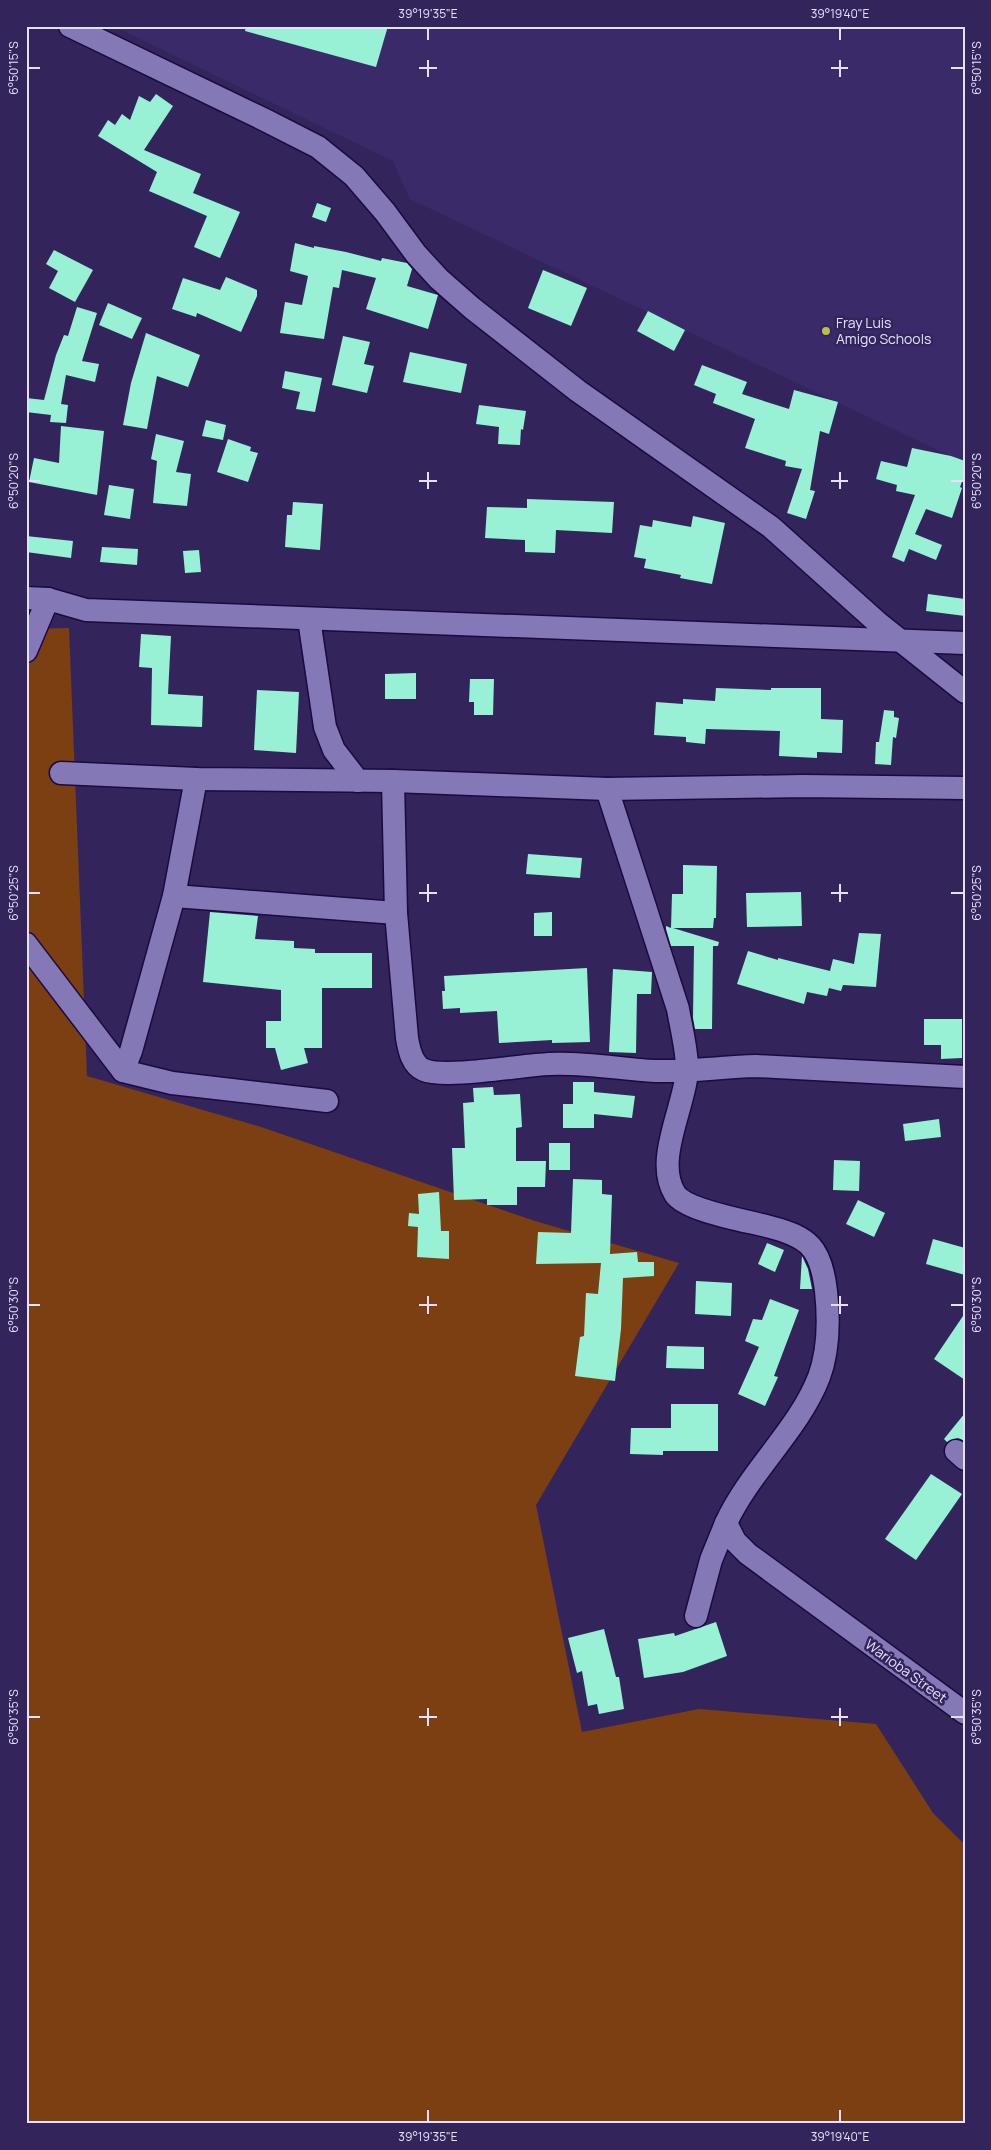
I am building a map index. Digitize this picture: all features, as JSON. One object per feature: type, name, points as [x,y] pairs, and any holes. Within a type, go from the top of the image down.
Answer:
[{"type":"street","points":[[70,26],[318,147],[354,176],[385,212],[416,254],[439,279],[472,308],[578,391],[771,527],[897,640],[965,692]]},
{"type":"street","points":[[26,652],[37,599],[86,610],[965,643]]},
{"type":"street","points":[[86,610],[97,602],[422,613],[432,614],[448,624]]},
{"type":"street","points":[[309,619],[325,727],[334,750],[358,781]]},
{"type":"street","points":[[61,773],[196,779],[393,781],[607,789],[803,786],[965,788]]},
{"type":"street","points":[[123,1071],[131,1050],[174,896],[196,779]]},
{"type":"street","points":[[393,781],[396,912],[408,1045],[415,1063],[424,1070],[438,1073],[551,1064],[687,1072],[725,1066],[756,1066],[965,1077]]},
{"type":"street","points":[[607,789],[678,1009],[687,1072],[667,1162],[669,1181],[676,1195],[690,1206],[792,1232],[809,1242],[818,1258],[825,1278],[828,1314],[825,1353],[819,1377],[798,1414],[737,1500],[711,1560],[696,1616]]},
{"type":"street","points":[[174,896],[396,912]]},
{"type":"street","points":[[26,944],[123,1071],[172,1083],[327,1101]]},
{"type":"street","name":"Warioba Street","points":[[726,1523],[735,1541],[748,1554],[965,1713]]},
{"type":"shaded area","name":"Fray Luis Amigo Schools","points":[[113,26],[965,26],[965,463],[410,199],[393,161]]},
{"type":"shaded area","points":[[69,628],[87,1076],[261,1127],[535,1221],[679,1263],[536,1505],[582,1732],[699,1709],[876,1724],[933,1813],[965,1845],[965,2124],[26,2124],[26,629]]},
{"type":"building","points":[[246,26],[388,26],[376,67],[245,31]]},
{"type":"building","points":[[156,94],[173,106],[144,150],[201,174],[193,193],[240,212],[220,258],[194,247],[207,216],[149,191],[157,172],[98,136],[108,120],[115,125],[122,114],[130,120],[139,96],[150,102]]},
{"type":"building","points":[[317,203],[331,208],[326,222],[312,217]]},
{"type":"building","points":[[295,243],[314,248],[314,246],[346,252],[381,261],[382,258],[407,263],[412,269],[407,286],[438,295],[428,329],[366,309],[376,278],[342,270],[339,288],[333,287],[324,339],[280,333],[285,302],[302,305],[308,276],[290,271]]},
{"type":"building","points":[[54,250],[93,270],[75,302],[49,288],[58,271],[46,264]]},
{"type":"building","points":[[543,270],[587,288],[571,326],[528,308]]},
{"type":"building","points":[[226,277],[257,290],[257,296],[241,332],[197,313],[196,317],[172,309],[183,278],[220,290]]},
{"type":"building","points":[[108,303],[142,318],[132,339],[99,325]]},
{"type":"building","points":[[77,307],[97,313],[82,361],[99,364],[95,382],[66,375],[61,404],[68,405],[66,423],[50,422],[51,415],[26,412],[26,398],[44,400],[56,355],[64,335],[68,336]]},
{"type":"building","points":[[648,311],[685,330],[674,351],[637,331]]},
{"type":"building","points":[[146,333],[200,355],[188,387],[157,376],[147,429],[123,425],[131,383]]},
{"type":"building","points":[[343,336],[370,342],[364,364],[374,366],[367,393],[332,385]]},
{"type":"building","points":[[410,352],[467,364],[461,393],[403,382]]},
{"type":"building","points":[[702,365],[747,382],[742,394],[789,409],[794,390],[838,402],[829,434],[820,431],[810,490],[815,491],[806,519],[787,513],[802,469],[785,466],[786,461],[745,448],[755,419],[713,403],[716,394],[694,385]]},
{"type":"building","points":[[285,371],[322,378],[315,412],[296,409],[300,392],[282,388]]},
{"type":"building","points":[[479,405],[526,411],[523,430],[521,429],[520,445],[498,444],[499,427],[476,424]]},
{"type":"building","points":[[206,420],[226,425],[223,440],[202,436]]},
{"type":"building","points":[[61,426],[104,431],[97,495],[29,482],[34,458],[59,463]]},
{"type":"building","points":[[156,434],[184,441],[176,472],[191,474],[187,506],[153,503],[157,461],[151,459]]},
{"type":"building","points":[[228,439],[251,447],[250,451],[258,453],[248,482],[217,472]]},
{"type":"building","points":[[912,448],[951,456],[965,461],[965,474],[960,487],[962,488],[952,518],[926,509],[915,534],[942,545],[936,560],[909,549],[904,562],[892,557],[915,495],[896,491],[897,485],[876,479],[881,461],[907,467]]},
{"type":"building","points":[[109,485],[134,489],[130,519],[104,515]]},
{"type":"building","points":[[527,499],[614,502],[612,533],[556,530],[555,553],[525,552],[525,540],[485,538],[487,507],[527,508]]},
{"type":"building","points":[[293,502],[323,504],[320,550],[285,547],[287,515],[292,515]]},
{"type":"building","points":[[693,516],[725,523],[712,584],[680,578],[681,575],[644,568],[646,559],[634,557],[640,525],[652,527],[653,520],[691,527]]},
{"type":"building","points":[[26,536],[73,541],[71,558],[26,552]]},
{"type":"building","points":[[102,547],[138,549],[137,565],[100,562]]},
{"type":"building","points":[[199,550],[201,572],[185,573],[183,551]]},
{"type":"building","points":[[928,594],[965,599],[965,616],[926,611]]},
{"type":"building","points":[[141,634],[171,636],[168,694],[203,696],[202,727],[151,725],[152,668],[139,667]]},
{"type":"building","points":[[416,673],[416,699],[385,699],[385,674]]},
{"type":"building","points":[[470,679],[494,679],[493,715],[474,715],[474,702],[469,702]]},
{"type":"building","points":[[716,688],[771,690],[771,688],[821,688],[821,719],[843,720],[842,753],[817,752],[817,758],[779,756],[780,731],[706,729],[705,744],[686,742],[686,737],[654,735],[656,702],[683,704],[683,699],[715,701]]},
{"type":"building","points":[[257,690],[299,692],[296,753],[254,750]]},
{"type":"building","points":[[884,710],[894,711],[894,717],[899,718],[896,738],[893,737],[891,765],[875,764],[876,742],[879,742]]},
{"type":"building","points":[[528,854],[582,858],[580,878],[526,874]]},
{"type":"building","points":[[683,865],[717,866],[716,918],[714,918],[713,928],[673,928],[719,942],[718,946],[713,946],[712,1029],[695,1029],[693,1018],[694,946],[671,946],[666,929],[666,926],[671,928],[672,894],[683,894]]},
{"type":"building","points":[[801,892],[802,926],[747,927],[746,893]]},
{"type":"building","points":[[210,912],[258,916],[255,939],[294,941],[294,948],[315,949],[315,953],[372,953],[372,988],[322,988],[322,1048],[304,1048],[308,1063],[281,1070],[275,1048],[266,1048],[266,1021],[281,1021],[281,990],[203,982]]},
{"type":"building","points":[[552,912],[552,936],[534,936],[534,913]]},
{"type":"building","points":[[859,933],[881,934],[876,987],[843,985],[841,991],[829,988],[827,996],[807,992],[804,1004],[737,984],[748,951],[778,960],[778,958],[830,971],[833,959],[854,964]]},
{"type":"building","points":[[587,968],[590,1042],[552,1043],[552,1040],[499,1043],[497,1011],[460,1013],[460,1008],[443,1009],[442,991],[445,991],[444,976]]},
{"type":"building","points":[[613,969],[652,972],[651,994],[637,994],[636,1053],[609,1052]]},
{"type":"building","points":[[924,1019],[962,1019],[962,1058],[941,1059],[941,1045],[924,1045]]},
{"type":"building","points":[[573,1082],[594,1082],[594,1092],[635,1096],[632,1118],[594,1114],[594,1128],[563,1128],[563,1104],[573,1104]]},
{"type":"building","points":[[493,1087],[494,1095],[520,1094],[522,1127],[516,1128],[516,1161],[546,1161],[545,1187],[517,1187],[517,1205],[487,1205],[487,1199],[454,1200],[452,1148],[465,1148],[463,1103],[474,1102],[473,1088]]},
{"type":"building","points":[[939,1119],[941,1137],[905,1141],[903,1124]]},
{"type":"building","points":[[549,1143],[570,1143],[570,1170],[549,1170]]},
{"type":"building","points":[[834,1160],[860,1161],[859,1191],[833,1190]]},
{"type":"building","points":[[573,1179],[602,1180],[602,1194],[612,1195],[610,1254],[637,1252],[638,1262],[654,1262],[654,1276],[623,1278],[621,1329],[615,1381],[575,1376],[580,1337],[584,1336],[586,1293],[598,1294],[601,1263],[536,1264],[538,1232],[571,1233]]},
{"type":"building","points":[[439,1192],[441,1231],[449,1231],[449,1259],[417,1257],[418,1227],[408,1226],[409,1213],[419,1214],[418,1194]]},
{"type":"building","points":[[858,1200],[885,1213],[874,1237],[846,1224]]},
{"type":"building","points":[[933,1239],[965,1248],[965,1275],[926,1264]]},
{"type":"building","points":[[767,1243],[784,1250],[775,1272],[758,1264]]},
{"type":"building","points":[[802,1256],[808,1269],[812,1289],[800,1289]]},
{"type":"building","points":[[696,1281],[732,1283],[731,1316],[695,1314]]},
{"type":"building","points":[[770,1299],[799,1310],[774,1376],[778,1377],[765,1406],[738,1394],[759,1347],[745,1341],[753,1319],[762,1320]]},
{"type":"building","points":[[965,1313],[965,1380],[934,1359]]},
{"type":"building","points":[[667,1346],[704,1347],[704,1369],[666,1368]]},
{"type":"building","points":[[671,1404],[718,1404],[718,1451],[663,1451],[663,1455],[630,1454],[631,1428],[671,1428]]},
{"type":"building","points":[[965,1413],[965,1441],[958,1438],[947,1442],[944,1439]]},
{"type":"building","points":[[931,1474],[962,1494],[916,1560],[885,1539]]},
{"type":"building","points":[[716,1622],[727,1656],[683,1672],[644,1678],[638,1639],[674,1633],[675,1636]]},
{"type":"building","points":[[604,1629],[616,1677],[619,1677],[624,1709],[599,1714],[597,1704],[588,1706],[582,1671],[577,1673],[568,1638]]},
{"type":"place","name":"Fray Luis Amigo Schools","points":[[826,331]]}]
